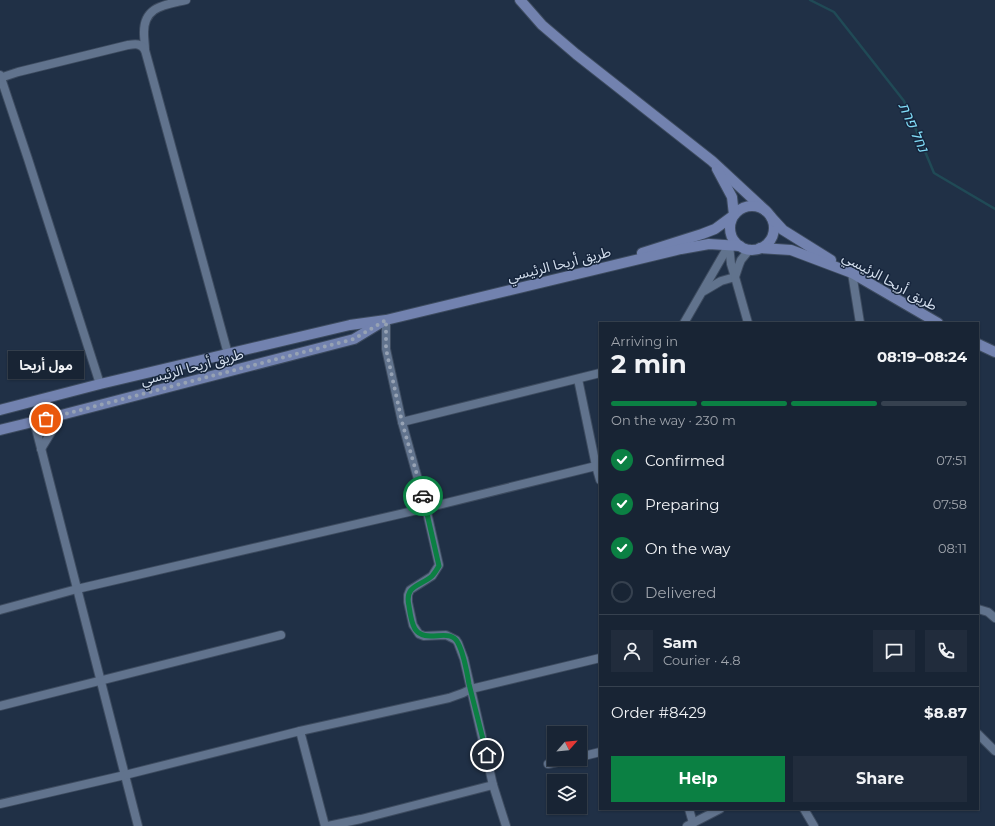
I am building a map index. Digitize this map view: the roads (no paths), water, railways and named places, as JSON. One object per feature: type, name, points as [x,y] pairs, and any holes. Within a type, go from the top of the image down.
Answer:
[{"type":"main road","points":[[520,0],[542,25],[576,54],[712,161],[783,230],[852,273]]},
{"type":"main road","points":[[591,271],[651,249],[708,232],[715,229],[734,215],[740,209],[745,207],[760,207],[768,214],[773,224],[774,231],[766,244],[755,249],[746,249],[740,246],[731,235],[731,221],[734,215],[732,198],[712,161]]},
{"type":"main road","name":"طريق أريحا الرئيسي","points":[[0,410],[100,384],[350,325],[386,320],[681,249],[708,244],[740,246]]},
{"type":"main road","name":"طريق أريحا الرئيسي","points":[[755,249],[792,250],[852,273],[936,322]]},
{"type":"main road","name":"طريق أريحا الرئيسي","points":[[0,430],[354,339],[386,320]]},
{"type":"main road","points":[[979,344],[995,352]]},
{"type":"street","points":[[186,0],[157,8],[152,11],[145,21],[145,50],[228,354]]},
{"type":"street","points":[[100,384],[0,77],[128,45],[139,45],[145,50]]},
{"type":"street","points":[[729,245],[731,264],[748,322]]},
{"type":"street","points":[[685,322],[729,245]]},
{"type":"street","points":[[735,277],[738,265],[755,249]]},
{"type":"street","points":[[852,273],[860,322]]},
{"type":"street","points":[[702,292],[721,282],[735,277]]},
{"type":"street","points":[[386,320],[386,349],[402,422],[426,508],[439,566],[432,576],[410,590],[408,602],[413,625],[419,634],[424,636],[446,635],[456,640],[458,643],[464,659],[493,785],[506,826]]},
{"type":"street","points":[[402,422],[599,373]]},
{"type":"street","points":[[0,610],[77,589],[426,508],[599,464],[578,379]]},
{"type":"street","points":[[41,449],[55,426],[58,416]]},
{"type":"street","points":[[34,422],[138,826]]},
{"type":"street","points":[[979,609],[988,612],[995,618]]},
{"type":"street","points":[[0,706],[281,635]]},
{"type":"street","points":[[0,804],[125,775],[300,731],[449,698],[470,689],[599,658]]},
{"type":"street","points":[[300,731],[325,826]]},
{"type":"street","points":[[979,735],[995,751]]},
{"type":"street","points":[[587,755],[599,752]]},
{"type":"street","points":[[328,826],[493,785]]},
{"type":"street","points":[[689,810],[690,825],[718,810]]},
{"type":"street","points":[[805,810],[814,826]]},
{"type":"waterway","name":"נחל פרת","points":[[810,0],[834,12],[904,101],[934,173],[995,209]]},
{"type":"place","name":"مول أريحا","points":[[46,419]]}]
